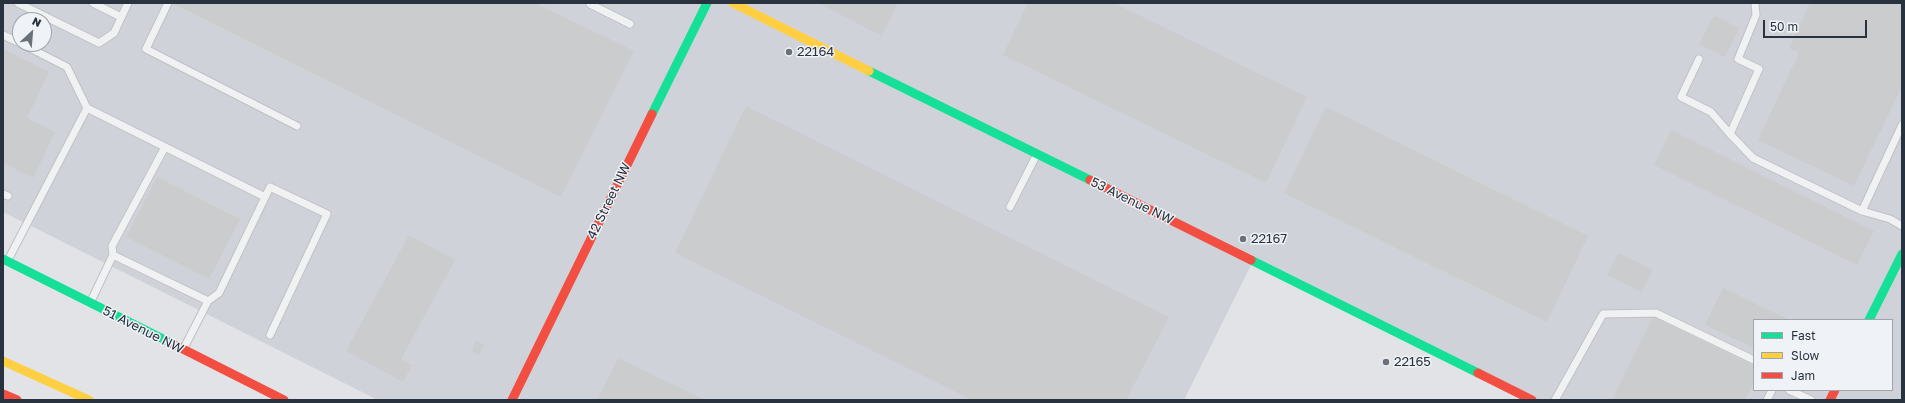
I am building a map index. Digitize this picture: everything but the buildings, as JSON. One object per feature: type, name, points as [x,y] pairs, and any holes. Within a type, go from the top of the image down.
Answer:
[{"type":"main road","name":"42 Street NW","points":[[512,400],[707,3]]},
{"type":"main road","name":"53 Avenue NW","points":[[733,3],[1532,400]]},
{"type":"main road","points":[[1870,319],[1902,254]]},
{"type":"main road","name":"51 Avenue NW","points":[[5,260],[284,400]]},
{"type":"main road","points":[[3,361],[88,400]]},
{"type":"main road","points":[[1830,400],[1834,391]]},
{"type":"main road","points":[[3,394],[17,400]]},
{"type":"lane","points":[[18,3],[99,43],[114,33],[128,3]]},
{"type":"lane","points":[[93,3],[121,17]]},
{"type":"lane","points":[[168,3],[146,49],[297,126]]},
{"type":"lane","points":[[589,3],[630,24]]},
{"type":"lane","points":[[1730,134],[1759,69],[1738,59],[1756,15],[1755,3]]},
{"type":"lane","points":[[3,35],[12,40]]},
{"type":"lane","points":[[37,52],[68,67],[87,108],[265,197]]},
{"type":"lane","points":[[1699,59],[1681,97],[1711,112],[1753,158],[1862,211],[1890,219],[1902,226]]},
{"type":"lane","points":[[5,260],[87,108]]},
{"type":"lane","points":[[1862,211],[1902,125]]},
{"type":"lane","points":[[90,303],[113,255],[112,246],[165,147]]},
{"type":"lane","points":[[1010,207],[1037,154]]},
{"type":"lane","points":[[184,350],[208,301],[219,293],[270,186],[327,214],[270,334]]},
{"type":"lane","points":[[113,255],[208,301]]},
{"type":"lane","points":[[1555,400],[1603,314],[1656,313],[1753,360]]},
{"type":"lane","points":[[1767,400],[1772,391]]},
{"type":"lane","points":[[1791,391],[1811,400]]},
{"type":"shaded area","points":[[3,3],[1902,3],[1902,400],[1539,400],[1255,257],[1184,400],[378,400],[3,212]]},
{"type":"traffic: fast","points":[[652,114],[707,3]]},
{"type":"traffic: fast","points":[[869,71],[1090,180]]},
{"type":"traffic: fast","points":[[1870,319],[1902,254]]},
{"type":"traffic: fast","points":[[3,259],[171,343]]},
{"type":"traffic: fast","points":[[1251,260],[1478,373]]},
{"type":"traffic: slow","points":[[733,3],[869,71]]},
{"type":"traffic: slow","points":[[3,361],[89,400]]},
{"type":"traffic: jam","points":[[512,400],[652,114]]},
{"type":"traffic: jam","points":[[1090,180],[1251,260]]},
{"type":"traffic: jam","points":[[171,343],[284,400]]},
{"type":"traffic: jam","points":[[1478,373],[1532,400]]},
{"type":"traffic: jam","points":[[1830,400],[1834,391]]},
{"type":"traffic: jam","points":[[3,394],[17,400]]},
{"type":"place","name":"22164","points":[[789,52]]},
{"type":"place","name":"22167","points":[[1243,239]]},
{"type":"place","name":"22165","points":[[1386,362]]}]
